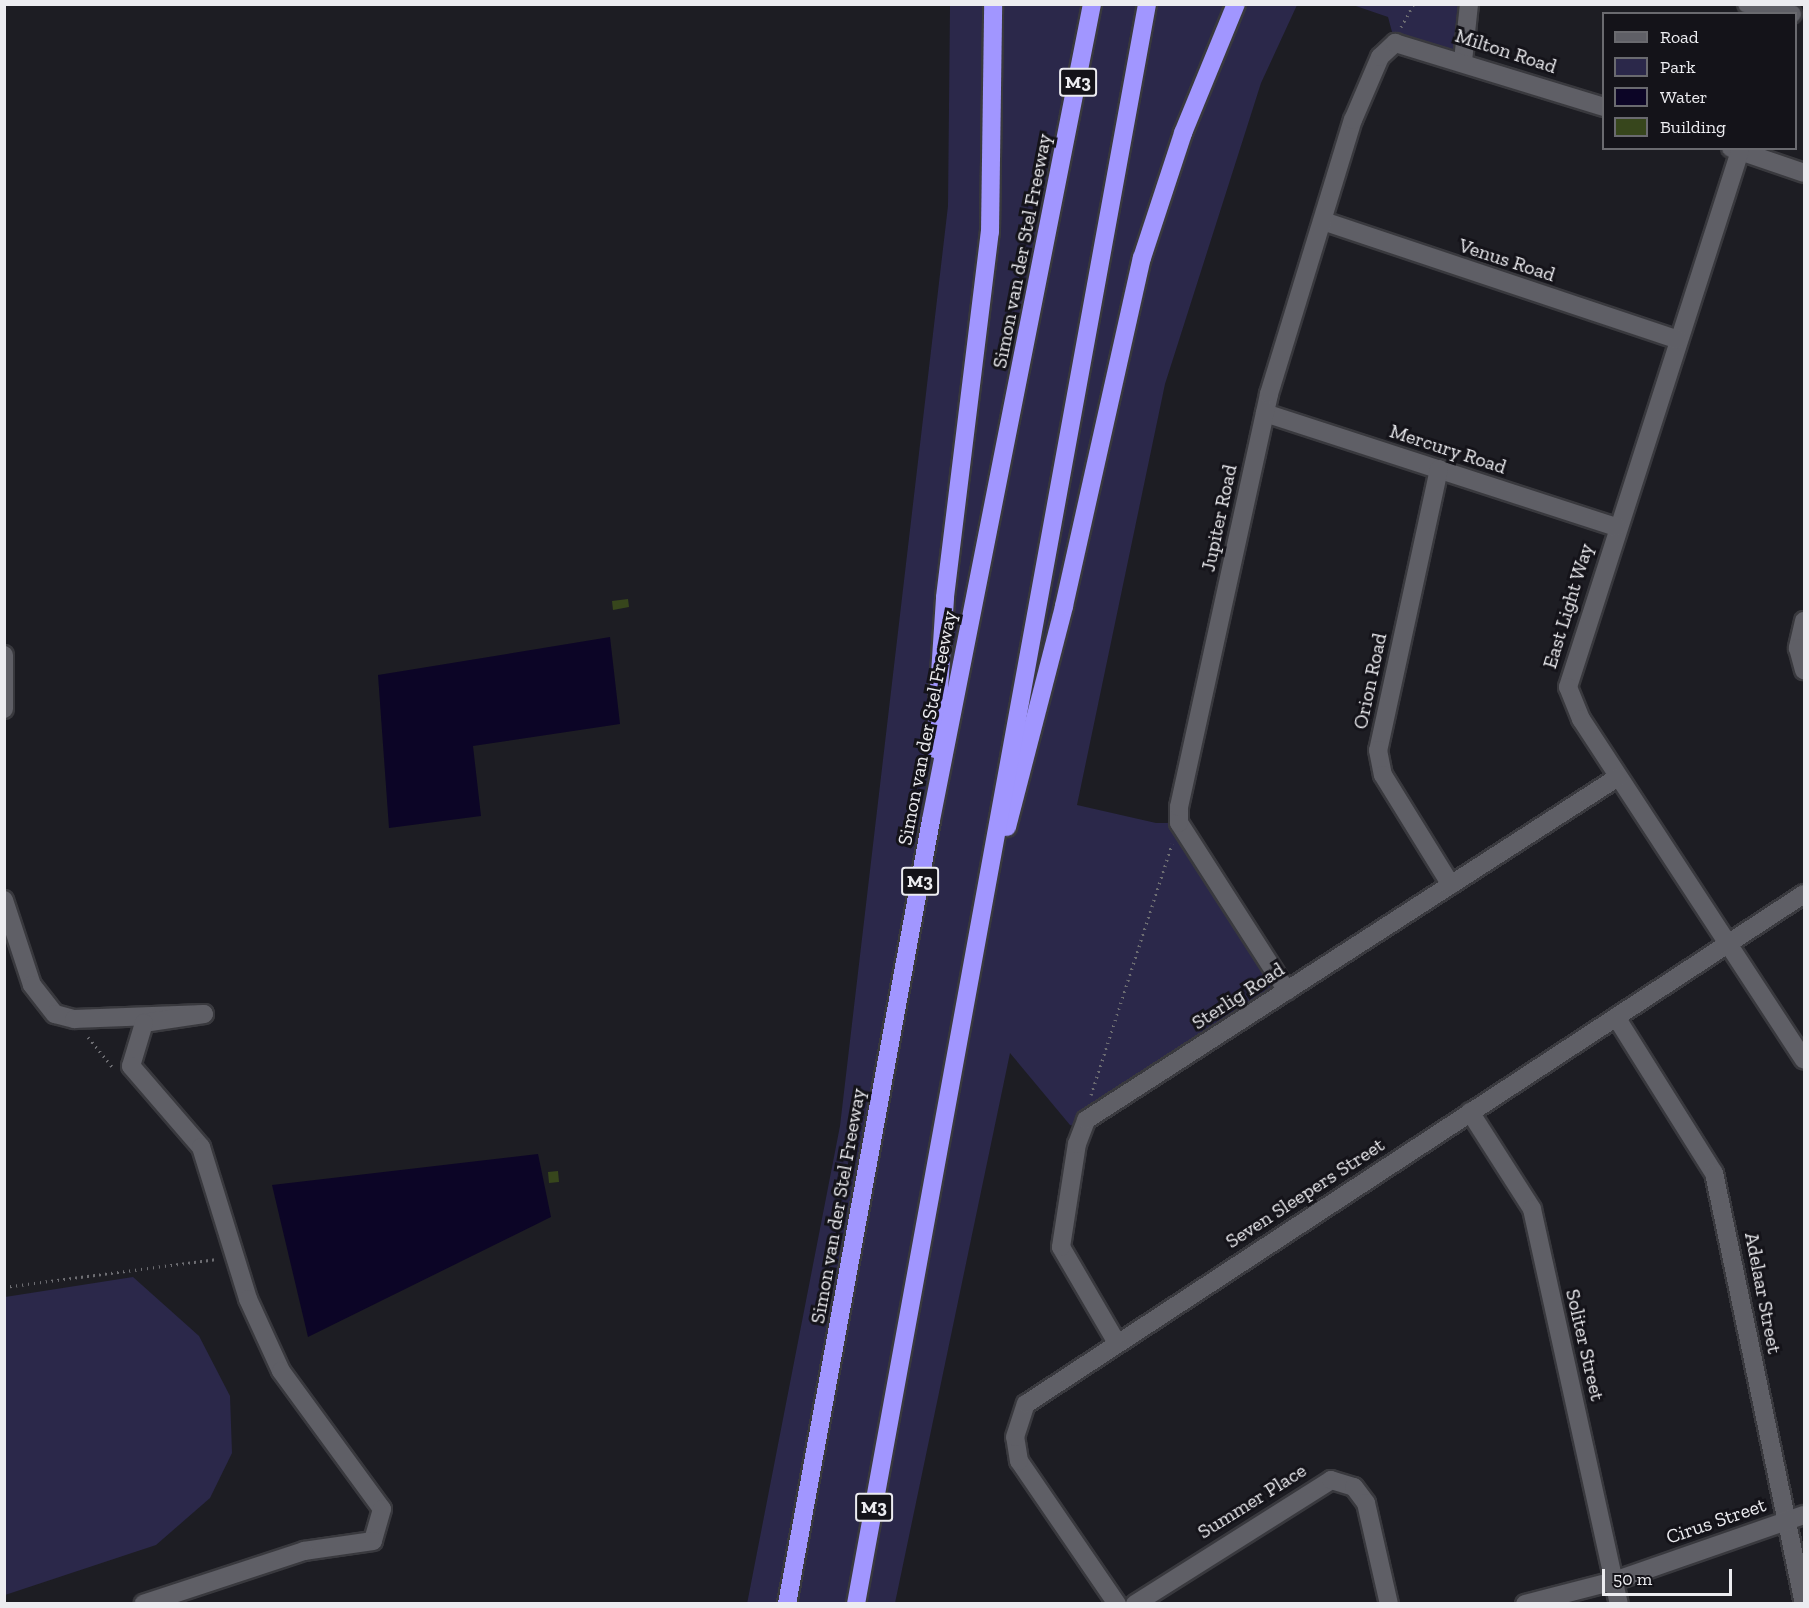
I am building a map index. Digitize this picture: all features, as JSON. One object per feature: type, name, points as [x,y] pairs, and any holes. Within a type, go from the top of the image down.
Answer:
[{"type":"highway","points":[[931,820],[945,597],[990,232],[993,4]]},
{"type":"highway","name":"Simon van der Stel Freeway","points":[[787,1604],[931,820],[1092,4]]},
{"type":"highway","name":"M3","points":[[856,1604],[1147,4]]},
{"type":"highway","points":[[990,861],[1004,834],[1020,779],[1142,258],[1183,134],[1236,4]]},
{"type":"street","points":[[1463,61],[1469,4]]},
{"type":"street","points":[[1747,4],[1785,12]]},
{"type":"street","name":"Milton Road","points":[[1395,43],[1463,61],[1602,106]]},
{"type":"street","name":"Jupiter Road","points":[[1179,823],[1265,413],[1368,82],[1380,57],[1395,43]]},
{"type":"street","points":[[1735,150],[1804,173]]},
{"type":"street","name":"East Light Way","points":[[1735,150],[1678,340],[1616,527],[1568,687],[1574,708],[1804,1060]]},
{"type":"street","name":"Venus Road","points":[[1323,221],[1678,340]]},
{"type":"street","name":"Mercury Road","points":[[1265,413],[1616,527]]},
{"type":"street","name":"Orion Road","points":[[1439,470],[1378,750],[1383,775],[1451,885]]},
{"type":"street","points":[[1804,621],[1798,648],[1804,670]]},
{"type":"street","points":[[4,655],[4,709]]},
{"type":"street","name":"Sterlig Road","points":[[1080,1127],[1618,777]]},
{"type":"street","points":[[1179,823],[1287,991]]},
{"type":"street","name":"Seven Sleepers Street","points":[[1117,1604],[1015,1452],[1026,1404],[1804,894]]},
{"type":"street","points":[[4,900],[32,985],[55,1014],[74,1019],[204,1014],[144,1023],[131,1066],[201,1147],[248,1299],[281,1371],[382,1509],[373,1541],[304,1551],[143,1604]]},
{"type":"street","name":"Adelaar Street","points":[[1616,1017],[1714,1173],[1804,1604]]},
{"type":"street","name":"Soliter Street","points":[[1470,1112],[1532,1209],[1619,1604]]},
{"type":"street","points":[[1080,1127],[1061,1247],[1117,1343]]},
{"type":"street","name":"Summer Place","points":[[1135,1604],[1332,1480],[1354,1487],[1366,1503],[1389,1604]]},
{"type":"street","name":"Cirus Street","points":[[1525,1604],[1614,1581],[1804,1515]]},
{"type":"path","points":[[1395,43],[1414,4]]},
{"type":"path","points":[[1080,1127],[1179,823]]},
{"type":"path","points":[[74,1019],[117,1072]]},
{"type":"path","points":[[4,1287],[217,1260],[215,1249]]},
{"type":"green space","points":[[950,5],[1297,5],[1261,83],[1165,384],[1077,805],[1156,823],[1179,823],[1287,991],[1080,1127],[1070,1125],[1010,1053],[895,1603],[747,1604],[840,1126],[948,206]]},
{"type":"green space","points":[[1353,5],[1469,5],[1463,61],[1395,43],[1388,17]]},
{"type":"green space","points":[[133,1277],[199,1336],[230,1396],[232,1453],[210,1498],[156,1545],[5,1595],[5,1297]]},
{"type":"water","points":[[610,637],[620,724],[473,746],[481,816],[389,828],[378,675]]},
{"type":"water","points":[[538,1154],[551,1217],[308,1337],[272,1185]]},
{"type":"building","points":[[628,599],[629,607],[613,610],[612,601]]},
{"type":"building","points":[[558,1171],[559,1182],[549,1183],[548,1172]]}]
